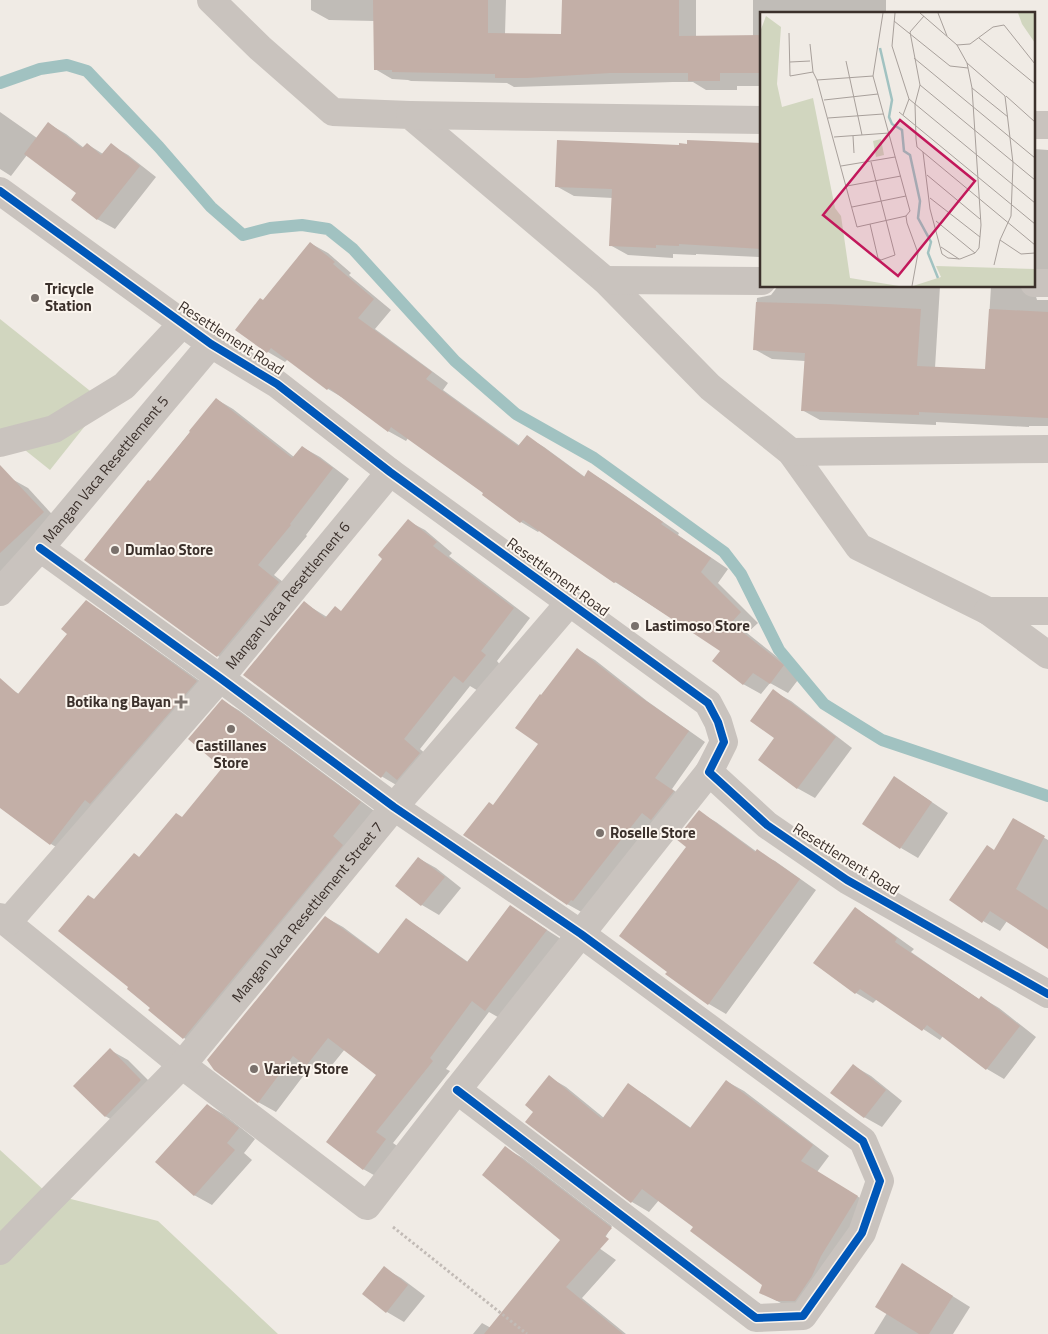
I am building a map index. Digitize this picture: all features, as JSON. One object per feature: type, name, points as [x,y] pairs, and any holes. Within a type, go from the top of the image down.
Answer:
[{"type":"street","points":[[212,0],[260,48],[333,112],[410,115],[760,120]]},
{"type":"street","points":[[410,115],[605,280],[710,387],[791,452],[859,547],[988,611],[1048,654]]},
{"type":"street","name":"Resettlement Road","points":[[0,191],[182,324],[277,384],[390,472],[708,703],[718,722],[724,742],[709,772],[767,825],[847,880],[1048,994]]},
{"type":"street","points":[[605,280],[760,281]]},
{"type":"street","points":[[0,443],[54,429],[124,386],[182,324]]},
{"type":"street","name":"Mangan Vaca Resettlement 5","points":[[0,592],[40,548],[211,344]]},
{"type":"street","points":[[791,452],[1048,449]]},
{"type":"street","name":"Mangan Vaca Resettlement 6","points":[[4,919],[220,678],[390,472]]},
{"type":"street","points":[[40,548],[394,807],[582,934],[863,1141],[880,1181],[862,1233],[803,1316],[756,1318],[457,1090]]},
{"type":"street","name":"Mangan Vaca Resettlement Street 7","points":[[0,1251],[182,1065],[394,807],[570,602]]},
{"type":"street","points":[[988,611],[1048,611]]},
{"type":"street","points":[[4,919],[182,1065],[367,1206],[709,772]]},
{"type":"path","points":[[367,1206],[527,1334]]},
{"type":"green space","points":[[0,319],[104,402],[50,470],[0,430]]},
{"type":"green space","points":[[0,1150],[47,1193],[158,1221],[278,1334],[0,1334]]},
{"type":"building","points":[[373,0],[488,0],[488,33],[561,34],[562,0],[679,0],[679,36],[760,35],[760,73],[720,73],[720,81],[688,81],[688,73],[610,73],[495,78],[495,74],[374,70]]},
{"type":"building","points":[[48,122],[82,148],[87,143],[101,155],[111,143],[140,166],[97,220],[71,200],[76,193],[24,154]]},
{"type":"building","points":[[557,140],[679,145],[679,143],[687,144],[687,140],[760,143],[760,249],[679,244],[679,246],[656,245],[656,248],[609,246],[612,189],[555,187]]},
{"type":"building","points":[[310,242],[335,262],[333,264],[374,299],[358,318],[432,372],[426,379],[518,446],[527,435],[584,477],[588,470],[711,558],[701,572],[741,612],[731,623],[784,665],[770,684],[753,673],[743,685],[712,661],[720,651],[616,582],[614,583],[523,520],[520,523],[482,495],[483,493],[391,427],[388,432],[271,348],[267,353],[235,330],[260,298],[263,300]]},
{"type":"building","points":[[756,302],[921,309],[917,366],[985,369],[989,309],[1048,312],[1048,418],[919,412],[919,415],[801,411],[805,353],[753,350]]},
{"type":"building","points":[[216,398],[292,458],[302,446],[333,468],[291,525],[258,565],[279,582],[217,657],[84,560]]},
{"type":"building","points":[[0,465],[44,512],[0,553]]},
{"type":"building","points":[[408,519],[437,542],[433,546],[514,608],[481,651],[486,655],[463,683],[454,676],[404,739],[420,753],[397,780],[386,771],[381,778],[243,675],[304,601],[325,618],[335,606],[341,611],[382,559],[378,555]]},
{"type":"building","points":[[86,600],[197,681],[90,804],[85,800],[50,845],[0,808],[0,678],[18,694],[67,634],[61,629]]},
{"type":"building","points":[[577,648],[629,689],[689,731],[655,778],[674,791],[651,820],[642,813],[573,901],[571,900],[567,905],[463,835],[489,802],[493,805],[538,744],[515,728]]},
{"type":"building","points":[[773,689],[836,737],[797,789],[758,760],[774,738],[750,721]]},
{"type":"building","points":[[222,699],[361,802],[333,836],[343,845],[183,1039],[148,1010],[150,1008],[127,989],[128,987],[58,931],[88,895],[94,899],[134,853],[139,857],[176,813],[182,817],[222,768],[188,739]]},
{"type":"building","points":[[894,776],[932,802],[900,849],[862,824]]},
{"type":"building","points":[[699,810],[755,852],[757,849],[800,879],[708,1005],[665,974],[667,972],[619,936],[686,847],[676,839]]},
{"type":"building","points":[[1013,818],[1045,836],[1016,889],[1048,910],[1048,949],[990,911],[982,923],[949,900],[987,845],[994,850]]},
{"type":"building","points":[[418,857],[445,877],[421,906],[395,886]]},
{"type":"building","points":[[510,905],[547,930],[485,1011],[472,1001],[430,1058],[433,1061],[376,1132],[386,1139],[363,1170],[326,1142],[376,1075],[328,1038],[306,1066],[293,1056],[258,1103],[214,1070],[207,1060],[325,916],[378,954],[406,918],[467,962]]},
{"type":"building","points":[[855,907],[897,938],[895,942],[979,999],[981,996],[1020,1026],[986,1070],[927,1025],[922,1031],[860,989],[855,994],[813,963]]},
{"type":"building","points":[[110,1048],[141,1080],[105,1117],[73,1086]]},
{"type":"building","points":[[853,1064],[886,1090],[864,1118],[830,1093]]},
{"type":"building","points":[[549,1075],[602,1119],[628,1083],[690,1128],[726,1080],[813,1145],[801,1161],[858,1196],[821,1256],[812,1276],[795,1301],[777,1301],[759,1293],[762,1285],[690,1231],[693,1227],[642,1189],[631,1203],[525,1122],[533,1112],[525,1105]]},
{"type":"building","points":[[207,1104],[239,1128],[227,1143],[235,1150],[194,1196],[155,1162]]},
{"type":"building","points":[[505,1146],[612,1228],[605,1236],[609,1239],[566,1287],[623,1334],[484,1334],[560,1240],[482,1175]]},
{"type":"building","points":[[902,1263],[953,1296],[929,1334],[919,1334],[875,1307]]},
{"type":"building","points":[[384,1266],[408,1285],[386,1313],[362,1294]]},
{"type":"waterway","points":[[0,83],[40,69],[67,65],[87,71],[159,147],[211,207],[243,235],[270,228],[302,225],[328,229],[353,249],[455,361],[516,414],[594,458],[724,552],[741,574],[779,650],[824,704],[882,740],[1048,796]]},
{"type":"cycle path","points":[[0,191],[211,344],[277,384],[390,472],[708,703],[718,722],[724,742],[709,772],[767,825],[847,880],[1048,994]]},
{"type":"cycle path","points":[[40,548],[394,807],[581,934],[863,1141],[880,1181],[862,1233],[803,1316],[756,1318],[457,1090]]},
{"type":"place","name":"Tricycle Station","points":[[35,298]]},
{"type":"place","name":"Dumlao Store","points":[[115,550]]},
{"type":"place","name":"Lastimoso Store","points":[[635,626]]},
{"type":"place","name":"Botika ng Bayan","points":[[181,702]]},
{"type":"place","name":"Castillanes Store","points":[[231,729]]},
{"type":"place","name":"Roselle Store","points":[[600,833]]},
{"type":"place","name":"Variety Store","points":[[254,1069]]}]
